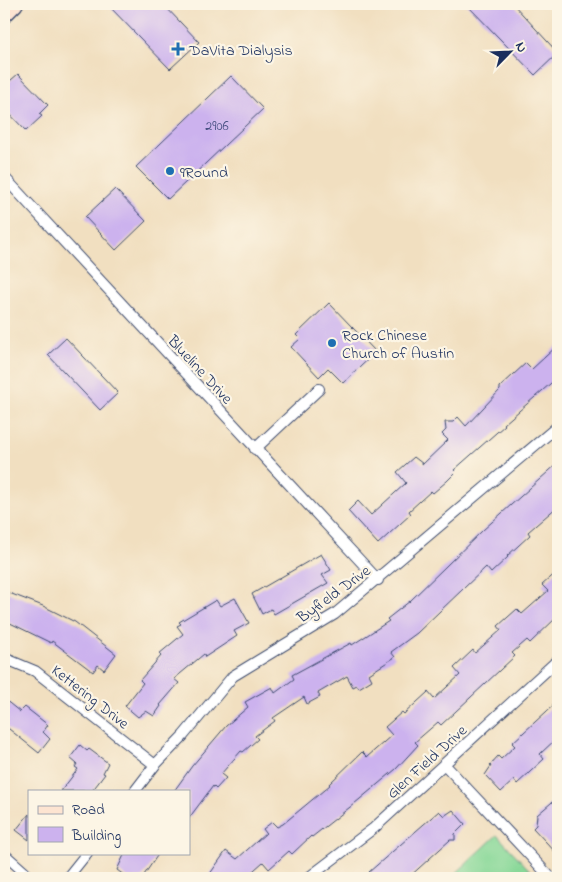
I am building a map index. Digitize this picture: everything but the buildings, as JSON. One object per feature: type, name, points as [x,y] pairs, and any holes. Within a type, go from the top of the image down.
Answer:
[{"type":"main road","points":[[4,14],[15,4]]},
{"type":"street","name":"Blueline Drive","points":[[4,177],[378,580]]},
{"type":"street","points":[[255,449],[319,389]]},
{"type":"street","name":"Byfield Drive","points":[[136,790],[155,765],[184,736],[234,676],[335,614],[378,580],[558,426]]},
{"type":"street","name":"Kettering Drive","points":[[4,658],[35,671],[155,765]]},
{"type":"street","name":"Glen Field Drive","points":[[308,878],[374,828],[558,660]]},
{"type":"street","points":[[445,765],[551,878]]},
{"type":"street","points":[[4,854],[31,878]]},
{"type":"street","points":[[67,878],[86,854]]},
{"type":"green space","points":[[497,835],[537,878],[451,878]]},
{"type":"place","name":"DaVita Dialysis","points":[[178,49]]},
{"type":"place","name":"9Round","points":[[170,171]]},
{"type":"place","name":"Rock Chinese Church of Austin","points":[[332,343]]}]
